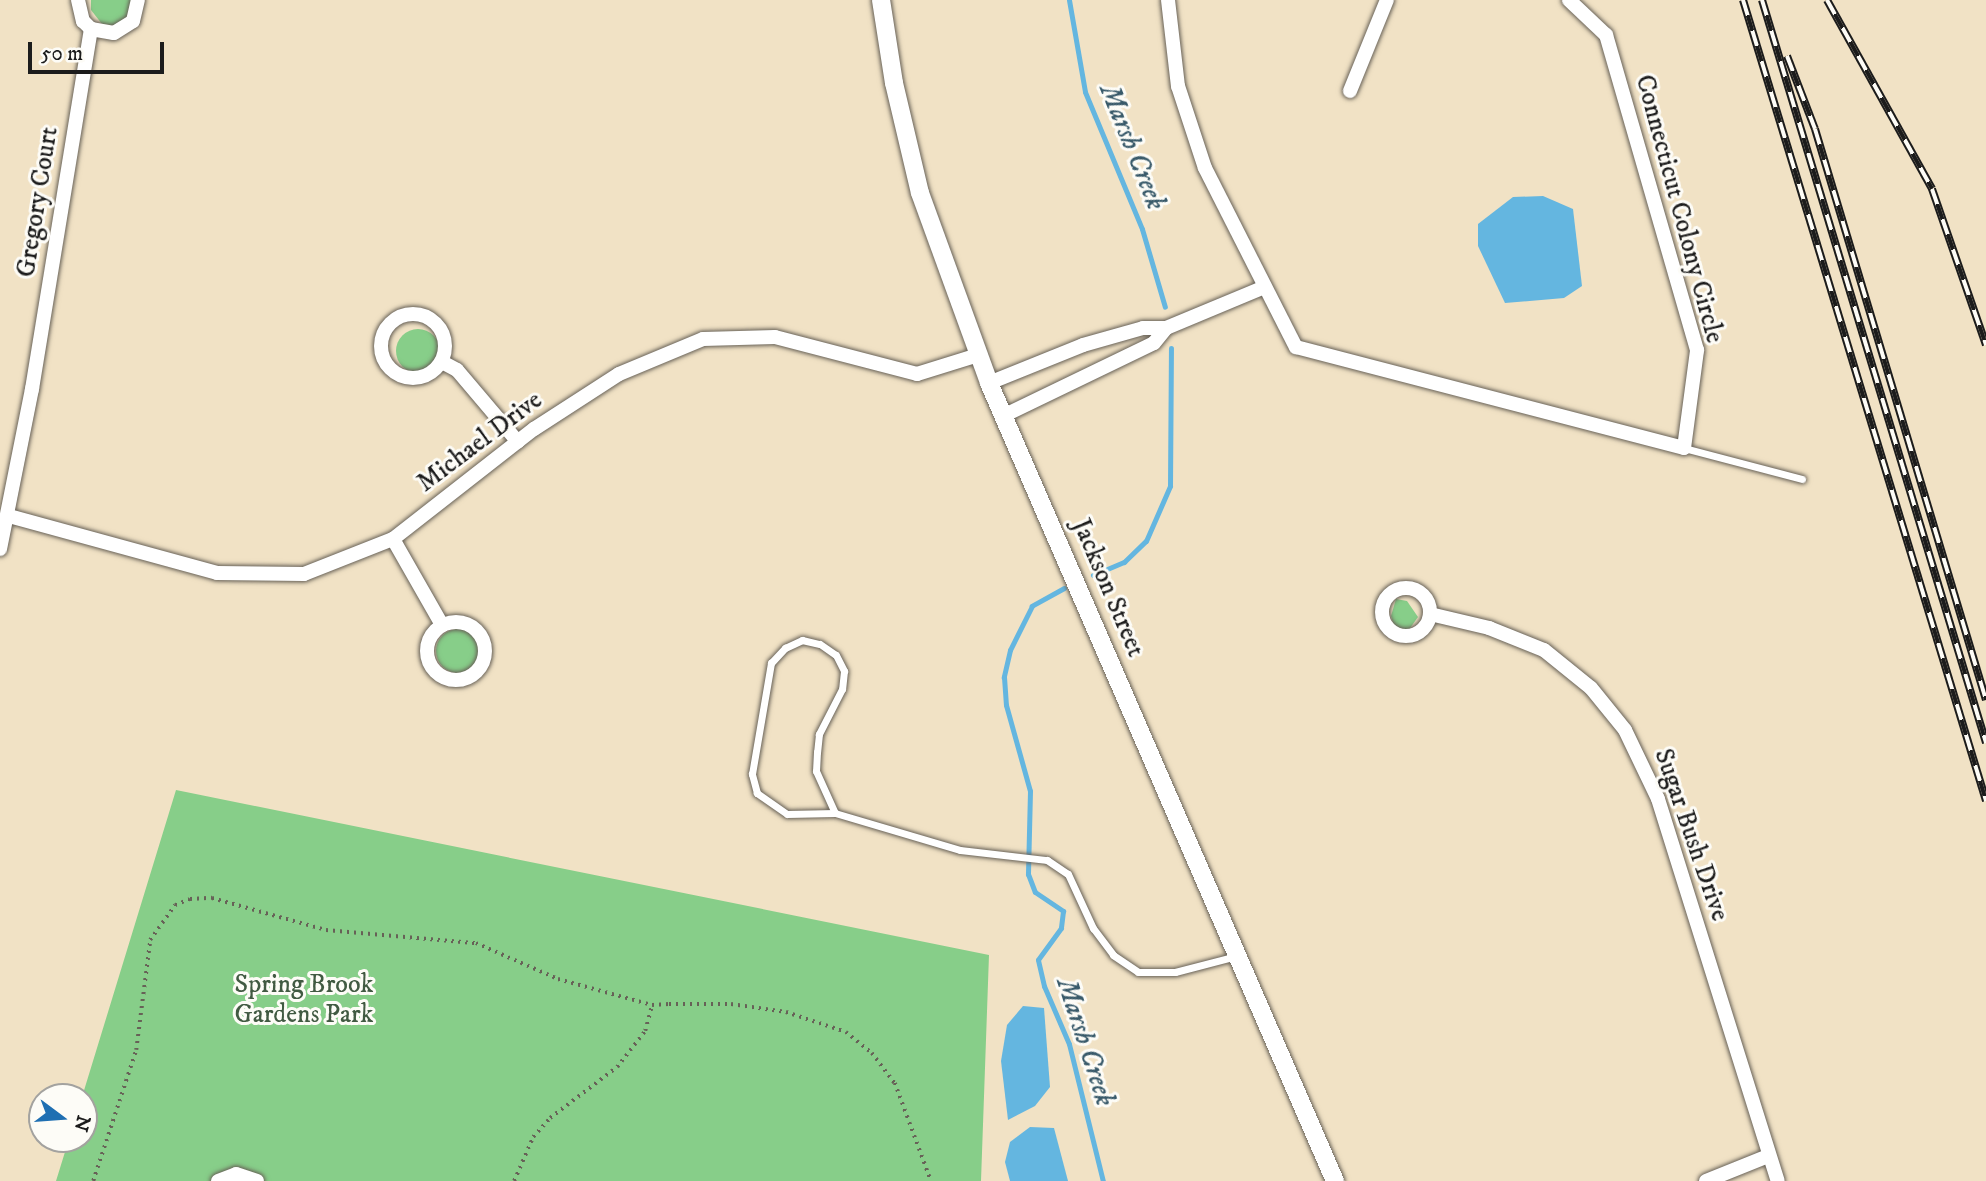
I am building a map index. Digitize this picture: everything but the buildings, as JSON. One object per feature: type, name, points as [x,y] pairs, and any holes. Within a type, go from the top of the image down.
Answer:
[{"type":"street","points":[[78,0],[83,21],[91,29],[102,33],[125,29],[133,21],[138,0]]},
{"type":"street","name":"Jackson Street","points":[[881,0],[894,83],[920,193],[978,355],[1335,1181]]},
{"type":"street","points":[[1167,0],[1181,98],[1205,168],[1262,288],[1296,347],[1684,449]]},
{"type":"street","points":[[1350,92],[1387,0]]},
{"type":"street","name":"Connecticut Colony Circle","points":[[1569,0],[1606,36],[1697,350],[1684,449]]},
{"type":"street","name":"Gregory Court","points":[[0,549],[9,516],[91,29]]},
{"type":"street","points":[[989,383],[1083,345],[1143,328],[1166,328],[1262,288]]},
{"type":"street","points":[[404,315],[429,317],[444,337],[442,362],[422,378],[397,375],[382,356],[384,331],[404,315]]},
{"type":"street","points":[[1005,415],[1154,343],[1166,328]]},
{"type":"street","name":"Michael Drive","points":[[9,516],[236,575],[304,573],[393,539],[518,442],[619,374],[703,339],[775,337],[917,374],[978,355]]},
{"type":"street","points":[[442,362],[457,370],[518,442]]},
{"type":"street","points":[[393,539],[442,625]]},
{"type":"street","name":"Sugar Bush Drive","points":[[1430,614],[1489,628],[1544,650],[1591,688],[1625,730],[1658,799],[1778,1181]]},
{"type":"street","points":[[464,622],[482,636],[485,659],[471,677],[448,680],[430,666],[428,643],[442,625],[464,622]]},
{"type":"street","points":[[1706,1181],[1768,1156]]},
{"type":"street","points":[[218,1181],[236,1174],[257,1181]]},
{"type":"lane","points":[[1684,449],[1802,479]]},
{"type":"lane","points":[[835,813],[816,771],[817,752],[819,734],[842,689],[844,671],[836,655],[820,644],[802,640],[785,648],[771,663],[752,774],[757,793],[787,814],[835,813],[960,850],[1047,860],[1068,874],[1093,928],[1113,955],[1138,972],[1166,974],[1238,956]]},
{"type":"path","points":[[93,1181],[136,1050],[150,940],[175,905],[190,899],[212,898],[326,930],[476,943],[558,979],[652,1005],[731,1004],[786,1012],[846,1032],[872,1053],[895,1083],[931,1181]]},
{"type":"path","points":[[514,1181],[533,1137],[550,1118],[617,1067],[645,1031],[652,1005]]},
{"type":"green space","points":[[91,0],[131,0],[129,16],[116,26],[102,24],[91,10]]},
{"type":"green space","points":[[418,329],[433,336],[440,351],[433,366],[418,373],[403,366],[396,351],[403,336]]},
{"type":"green space","points":[[1396,599],[1407,601],[1418,617],[1408,631],[1394,626],[1391,616]]},
{"type":"green space","points":[[458,629],[473,636],[480,651],[473,666],[458,673],[443,666],[436,651],[443,636]]},
{"type":"green space","name":"Spring Brook Gardens Park","points":[[176,790],[989,955],[981,1181],[56,1181],[65,1153],[98,1153],[98,1083],[86,1083]]},
{"type":"water","points":[[1543,196],[1573,209],[1582,286],[1564,298],[1505,303],[1478,246],[1478,224],[1513,197]]},
{"type":"water","points":[[1023,1006],[1044,1008],[1050,1087],[1035,1106],[1008,1120],[1001,1061],[1007,1025]]},
{"type":"water","points":[[1030,1127],[1054,1128],[1068,1181],[1010,1181],[1005,1162],[1010,1142]]},
{"type":"waterway","name":"Marsh Creek","points":[[1069,0],[1085,92],[1142,229],[1165,307]]},
{"type":"waterway","name":"Marsh Creek","points":[[1093,575],[1124,562],[1146,541],[1170,486],[1171,348]]},
{"type":"waterway","name":"Marsh Creek","points":[[1064,588],[1032,606],[1010,650],[1004,677],[1006,705],[1030,791],[1028,874],[1035,892],[1063,911],[1061,928],[1038,960],[1044,986],[1069,1044],[1103,1181]]},
{"type":"railway","points":[[1743,0],[1986,801]]},
{"type":"railway","points":[[1762,0],[1986,743]]},
{"type":"railway","points":[[1827,0],[1932,189],[1986,345]]},
{"type":"railway","points":[[1787,56],[1815,129],[1986,700]]}]
